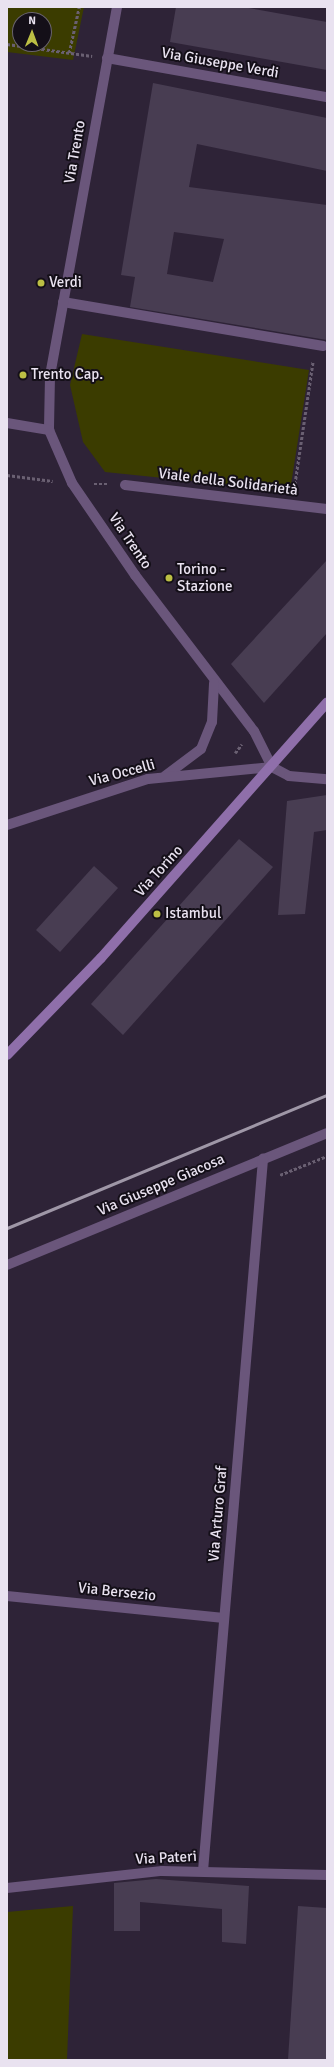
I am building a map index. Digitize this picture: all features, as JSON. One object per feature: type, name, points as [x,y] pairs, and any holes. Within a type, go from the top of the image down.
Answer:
[{"type":"main road","name":"Via Torino","points":[[7,1055],[101,958],[272,767],[327,703]]},
{"type":"street","name":"Via Trento","points":[[117,7],[50,376],[50,430],[72,483],[214,683],[254,731],[272,767]]},
{"type":"street","name":"Via Giuseppe Verdi","points":[[107,58],[327,97]]},
{"type":"street","points":[[63,302],[319,345]]},
{"type":"street","points":[[7,423],[50,430]]},
{"type":"street","name":"Viale della Solidarietà","points":[[125,485],[327,509]]},
{"type":"street","points":[[163,777],[201,749],[212,722],[214,683]]},
{"type":"street","points":[[272,767],[289,776],[327,779]]},
{"type":"street","name":"Via Occelli","points":[[7,825],[126,785],[163,777],[272,767]]},
{"type":"street","name":"Via Giuseppe Giacosa","points":[[7,1265],[327,1133]]},
{"type":"street","name":"Via Arturo Graf","points":[[203,1871],[263,1159]]},
{"type":"street","name":"Via Bersezio","points":[[7,1596],[224,1618]]},
{"type":"street","name":"Via Pateri","points":[[7,1888],[162,1871],[203,1871],[327,1876]]},
{"type":"path","points":[[69,53],[79,7]]},
{"type":"path","points":[[7,44],[107,58]]},
{"type":"path","points":[[291,504],[319,345]]},
{"type":"path","points":[[260,1183],[327,1156]]},
{"type":"shaded area","points":[[7,7],[84,7],[73,60],[7,52]]},
{"type":"shaded area","points":[[82,334],[309,370],[290,491],[105,472],[83,442],[70,385]]},
{"type":"shaded area","points":[[73,1906],[67,2060],[7,2060],[7,1912]]},
{"type":"building","points":[[176,7],[243,7],[327,22],[327,70],[170,42]]},
{"type":"building","points":[[153,83],[327,118],[327,171],[197,144],[189,187],[327,205],[327,340],[130,307],[135,277],[121,275]],"holes":[[[174,232],[224,239],[213,282],[167,274]]]},
{"type":"building","points":[[327,560],[327,633],[264,703],[231,664]]},
{"type":"building","points":[[327,795],[327,830],[314,832],[305,914],[278,915],[287,801]]},
{"type":"building","points":[[239,839],[273,867],[123,1035],[91,1004]]},
{"type":"building","points":[[94,866],[118,888],[60,952],[36,930]]},
{"type":"building","points":[[156,1879],[249,1886],[246,1944],[222,1942],[222,1909],[140,1902],[140,1931],[114,1931],[114,1883]]},
{"type":"building","points":[[298,1906],[327,1908],[327,2060],[288,2060]]},
{"type":"railway","points":[[7,1228],[327,1095]]},
{"type":"place","name":"Verdi","points":[[41,283]]},
{"type":"place","name":"Trento Cap.","points":[[23,375]]},
{"type":"place","name":"Torino - Stazione","points":[[169,578]]},
{"type":"place","name":"Istambul","points":[[157,914]]}]
